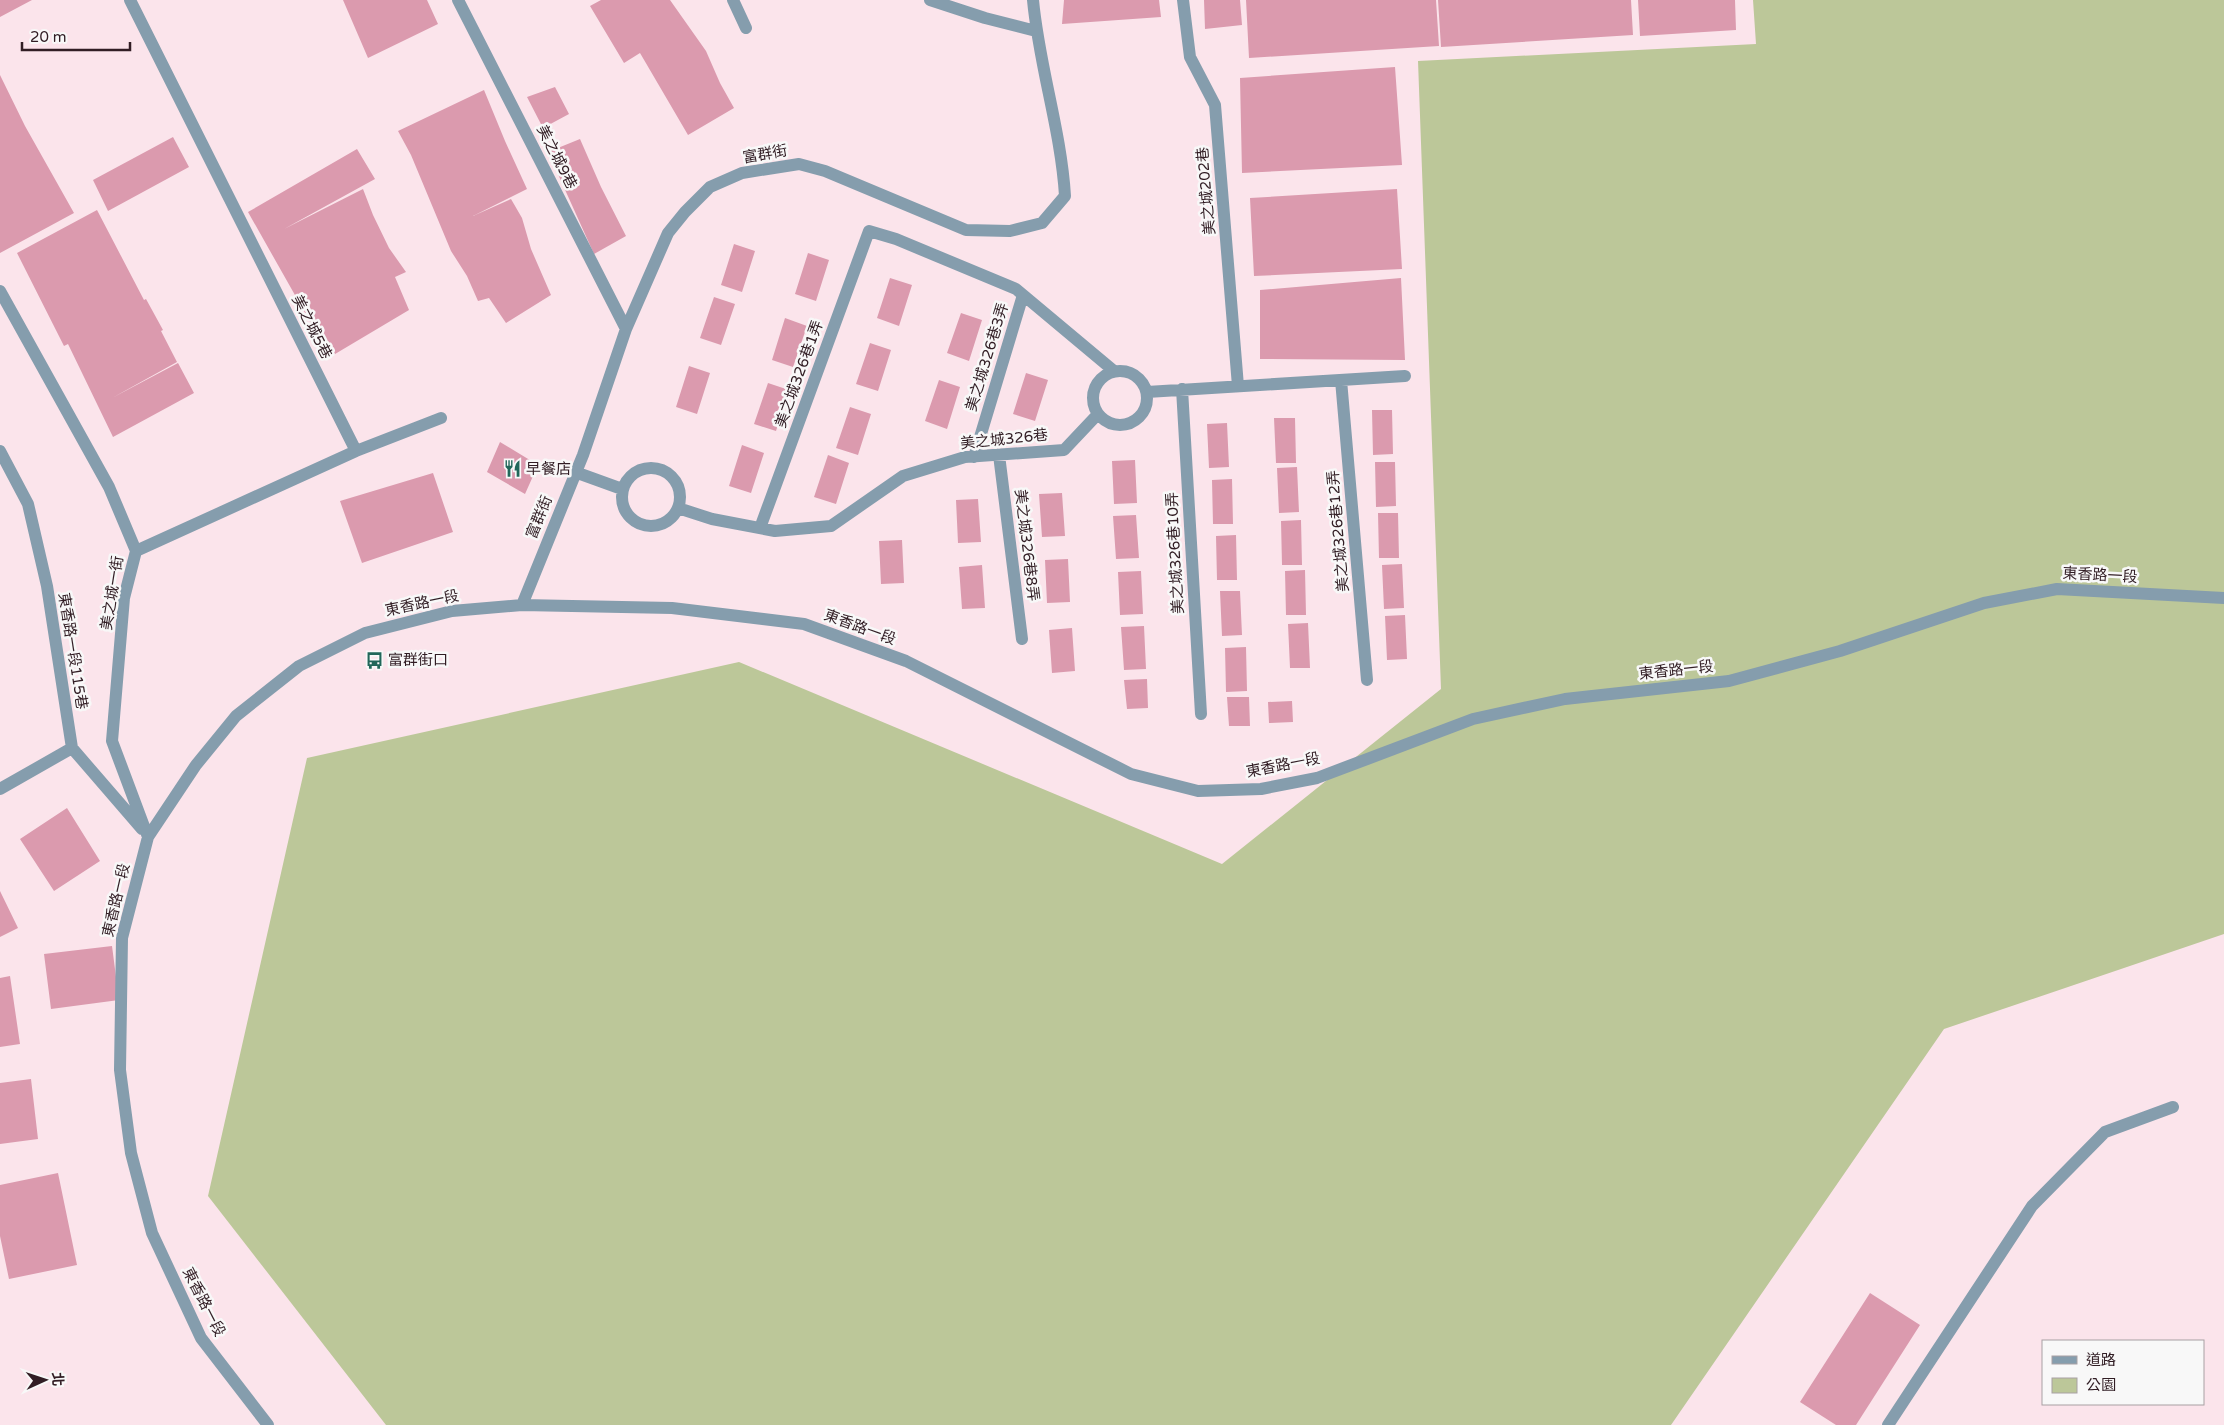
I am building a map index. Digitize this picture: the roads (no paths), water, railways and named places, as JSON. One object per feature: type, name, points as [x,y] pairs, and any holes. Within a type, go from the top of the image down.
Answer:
[{"type":"street","name":"美之城5巷","points":[[130,0],[356,451]]},
{"type":"street","name":"美之城9巷","points":[[458,0],[626,328]]},
{"type":"street","points":[[733,0],[746,28]]},
{"type":"street","points":[[930,0],[985,18],[1036,31]]},
{"type":"street","name":"富群街","points":[[522,605],[575,472],[626,328],[668,234],[685,212],[710,187],[742,173],[799,164],[825,171],[966,230],[1010,231],[1042,223],[1065,196],[1063,161],[1036,31],[1033,0]]},
{"type":"street","name":"美之城202巷","points":[[1183,0],[1190,57],[1215,105],[1238,386]]},
{"type":"street","name":"美之城326巷1弄","points":[[760,528],[869,231],[914,247],[1016,289],[1023,295]]},
{"type":"street","name":"美之城一街","points":[[0,291],[110,487],[136,551],[124,598],[112,741],[148,837]]},
{"type":"street","points":[[1023,295],[1114,371]]},
{"type":"street","name":"美之城326巷3弄","points":[[974,456],[1023,295]]},
{"type":"street","points":[[1114,371],[1125,371],[1134,374],[1143,382],[1147,392],[1144,412],[1136,420],[1127,424],[1116,425],[1106,421],[1098,414],[1094,404],[1095,388],[1105,376],[1114,371]]},
{"type":"street","points":[[1147,392],[1405,376]]},
{"type":"street","name":"美之城326巷12弄","points":[[1341,380],[1367,680]]},
{"type":"street","name":"美之城326巷10弄","points":[[1182,389],[1201,714]]},
{"type":"street","name":"美之城326巷","points":[[678,508],[712,520],[776,531],[831,526],[903,476],[965,457],[1064,450],[1098,414]]},
{"type":"street","points":[[136,551],[356,451],[441,418]]},
{"type":"street","name":"東香路一段115巷","points":[[0,452],[28,504],[47,586],[72,748]]},
{"type":"street","name":"美之城326巷8弄","points":[[999,455],[1022,639]]},
{"type":"street","points":[[641,468],[660,468],[675,480],[680,499],[678,508],[673,516],[665,522],[646,526],[637,523],[624,509],[622,489],[626,480],[641,468]]},
{"type":"street","points":[[575,472],[622,489]]},
{"type":"street","name":"東香路一段","points":[[268,1425],[201,1338],[152,1233],[131,1153],[120,1070],[122,938],[148,837],[196,765],[236,716],[299,666],[365,633],[452,611],[522,605],[672,608],[804,624],[906,661],[1131,774],[1198,791],[1261,789],[1317,778],[1473,719],[1565,699],[1729,681],[1840,651],[1984,603],[2058,589],[2224,598]]},
{"type":"street","points":[[0,789],[72,748],[148,837]]},
{"type":"street","points":[[1888,1425],[2032,1206],[2104,1132],[2172,1107]]},
{"type":"place","name":"早餐店","points":[[512,469]]},
{"type":"place","name":"富群街口","points":[[374,660]]}]
